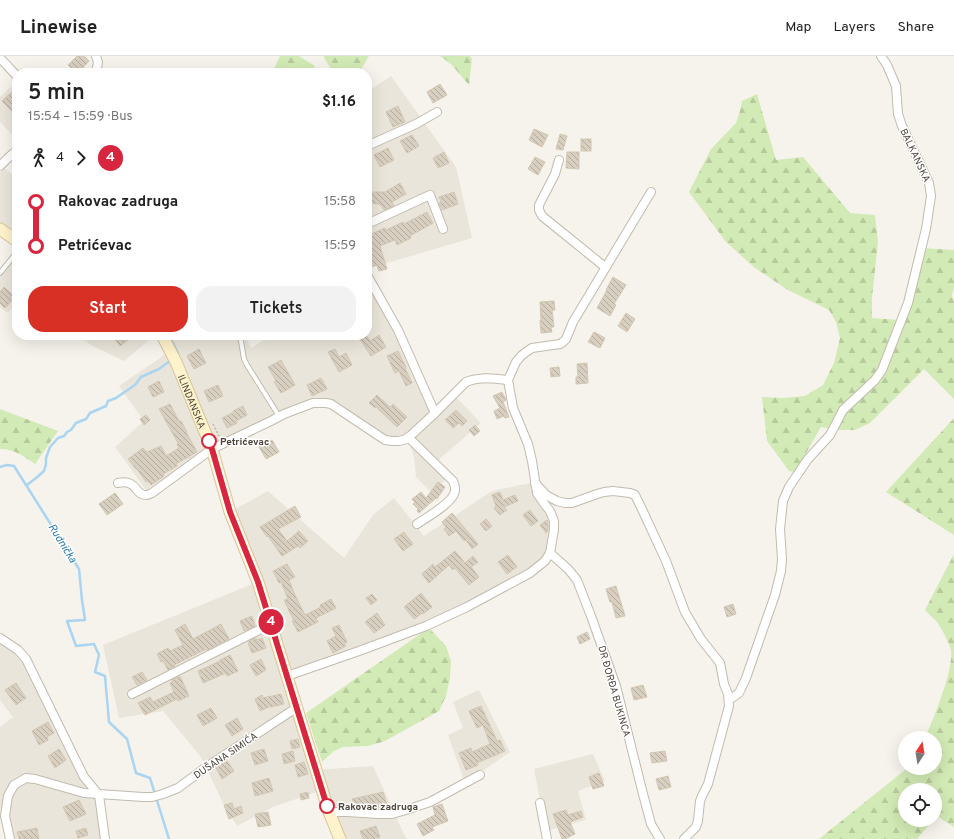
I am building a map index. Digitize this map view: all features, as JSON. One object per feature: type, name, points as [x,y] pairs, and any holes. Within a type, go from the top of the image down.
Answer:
[{"type":"street","points":[[96,56],[98,62],[97,68]]},
{"type":"street","name":"BALKANSKA","points":[[729,700],[739,693],[746,678],[775,595],[781,571],[782,559],[780,529],[783,501],[789,487],[808,459],[830,435],[843,410],[875,380],[882,370],[908,303],[926,230],[931,196],[929,183],[902,126],[898,114],[896,86],[887,65],[881,56]]},
{"type":"street","points":[[0,58],[12,71]]},
{"type":"street","points":[[372,144],[416,124],[438,112]]},
{"type":"street","points":[[0,166],[12,154]]},
{"type":"street","points":[[559,160],[555,174],[539,205],[539,210],[542,216],[605,267]]},
{"type":"street","points":[[287,676],[426,626],[467,607],[530,573],[545,561],[550,553],[554,521],[550,511],[537,493],[528,444],[513,408],[508,380],[516,362],[526,352],[532,348],[560,344],[566,339],[573,322],[651,192]]},
{"type":"street","points":[[372,222],[430,194],[443,229]]},
{"type":"street","points":[[0,229],[12,237]]},
{"type":"street","points":[[372,284],[398,330],[435,413]]},
{"type":"street","name":"ILINDANSKA","points":[[165,340],[174,358],[212,449],[230,512],[258,582],[329,812],[340,839]]},
{"type":"street","points":[[118,483],[128,482],[142,494],[146,495],[152,493],[212,449],[279,416],[313,403],[326,403],[335,407],[385,440],[392,442],[400,441],[406,439],[471,379],[508,380]]},
{"type":"street","points":[[408,437],[453,481],[455,489],[451,500],[417,524]]},
{"type":"street","points":[[535,482],[546,495],[557,501],[565,503],[572,503],[597,494],[613,491],[635,495],[666,561],[685,612],[701,639],[720,663],[729,700],[729,706],[708,784],[700,801],[696,828],[684,839]]},
{"type":"street","name":"DR ĐORĐA BUKINCA","points":[[550,553],[568,568],[577,580],[591,616],[616,686],[652,824],[660,839]]},
{"type":"street","points":[[132,694],[271,624]]},
{"type":"street","points":[[0,638],[18,650],[26,659],[84,776],[99,795],[105,839]]},
{"type":"street","name":"DUŠANA SIMIĆA","points":[[10,839],[5,816],[8,796],[14,785],[26,778],[35,779],[84,793],[152,797],[178,788],[205,768],[296,708]]},
{"type":"street","points":[[329,812],[392,814],[430,802],[480,775]]},
{"type":"street","points":[[540,803],[547,839]]},
{"type":"lane","points":[[0,273],[12,258]]},
{"type":"lane","points":[[241,340],[244,359],[247,365],[279,416]]},
{"type":"shaded area","points":[[391,76],[456,167],[472,238],[372,268],[372,89]]},
{"type":"shaded area","points":[[12,86],[12,135],[0,122],[0,97]]},
{"type":"shaded area","points":[[4,168],[12,174],[12,233],[0,225],[0,173]]},
{"type":"shaded area","points":[[12,262],[12,308],[8,313],[0,307],[0,278]]},
{"type":"shaded area","points":[[372,285],[435,412],[453,394],[481,423],[436,462],[448,477],[432,493],[416,477],[414,456],[407,439],[392,441],[335,407],[319,403],[212,449],[146,490],[115,447],[144,421],[119,386],[173,349],[169,340],[247,340],[251,348],[264,340],[372,340]]},
{"type":"shaded area","points":[[84,340],[149,340],[124,361],[91,345]]},
{"type":"shaded area","points":[[535,482],[554,521],[545,561],[467,607],[287,676],[315,770],[373,766],[407,839],[341,839],[322,790],[273,807],[237,826],[224,805],[201,757],[163,711],[119,718],[103,645],[257,582],[230,512],[268,491],[344,558],[373,515],[394,498],[424,536],[492,491]]},
{"type":"shaded area","points":[[0,637],[26,659],[84,776],[99,795],[105,839],[8,839],[0,807],[0,727],[13,717],[0,700]]},
{"type":"shaded area","points":[[479,690],[510,752],[465,783],[448,735],[463,728],[453,702]]},
{"type":"shaded area","points":[[593,754],[605,781],[578,791],[586,820],[546,831],[534,769]]},
{"type":"green space","points":[[280,56],[299,56],[315,66],[314,68],[274,68]]},
{"type":"green space","points":[[324,56],[369,56],[362,68],[331,68]]},
{"type":"green space","points":[[440,56],[470,56],[472,59],[469,85],[451,64]]},
{"type":"green space","points":[[757,94],[776,160],[803,157],[850,213],[875,215],[878,242],[872,298],[872,318],[899,320],[922,248],[954,250],[954,287],[952,295],[954,302],[954,399],[924,369],[870,423],[855,430],[839,430],[821,427],[795,472],[789,471],[767,441],[762,397],[784,398],[805,396],[823,385],[834,363],[840,338],[836,322],[829,310],[788,290],[755,268],[726,242],[689,192],[711,149],[736,123],[742,101]]},
{"type":"green space","points":[[0,409],[58,431],[35,464],[14,451],[0,449]]},
{"type":"green space","points":[[954,418],[954,535],[886,492]]},
{"type":"green space","points":[[954,554],[954,827],[942,819],[942,783],[898,783],[898,827],[927,827],[917,839],[819,839],[899,775],[942,775],[942,731],[928,731],[938,707],[946,681],[951,658],[951,650],[940,626],[925,610]]},
{"type":"green space","points":[[429,628],[446,646],[451,661],[450,678],[446,696],[439,711],[385,741],[368,746],[343,747],[334,751],[322,762],[306,713]]},
{"type":"building","points":[[77,56],[84,56],[89,61],[83,68],[71,68],[68,65]]},
{"type":"building","points":[[440,84],[447,95],[433,103],[427,92]]},
{"type":"building","points":[[12,92],[12,111],[2,101]]},
{"type":"building","points":[[398,106],[405,122],[393,127],[386,112]]},
{"type":"building","points":[[534,129],[548,135],[542,147],[529,140]]},
{"type":"building","points":[[560,134],[567,136],[563,150],[556,149]]},
{"type":"building","points":[[412,135],[419,146],[407,153],[400,141]]},
{"type":"building","points":[[581,139],[591,139],[591,151],[581,151]]},
{"type":"building","points":[[388,148],[394,160],[380,167],[374,155]]},
{"type":"building","points":[[444,152],[449,163],[438,168],[433,158]]},
{"type":"building","points":[[567,152],[579,152],[579,169],[566,168]]},
{"type":"building","points":[[535,157],[545,162],[538,175],[528,169]]},
{"type":"building","points":[[400,183],[406,194],[392,202],[394,206],[384,210],[380,204],[372,203],[372,192],[385,192]]},
{"type":"building","points":[[454,192],[458,204],[442,210],[439,203],[441,202],[439,197]]},
{"type":"building","points":[[427,212],[433,223],[410,236],[411,238],[397,245],[395,240],[380,246],[387,269],[379,271],[377,265],[372,266],[372,234],[385,228],[386,230],[403,222],[404,224]]},
{"type":"building","points":[[613,277],[626,285],[614,304],[616,305],[610,316],[597,308]]},
{"type":"building","points":[[4,287],[12,294],[12,300],[5,308],[0,303],[0,292]]},
{"type":"building","points":[[554,301],[555,310],[552,310],[554,327],[551,327],[552,332],[541,333],[540,302]]},
{"type":"building","points":[[626,313],[635,319],[627,332],[618,326]]},
{"type":"building","points":[[594,332],[605,338],[600,348],[588,342]]},
{"type":"building","points":[[379,335],[386,347],[371,356],[361,340],[370,341]]},
{"type":"building","points":[[116,340],[128,340],[120,346]]},
{"type":"building","points":[[199,349],[206,363],[194,369],[187,356]]},
{"type":"building","points":[[335,349],[339,357],[346,353],[352,365],[339,372],[328,352]]},
{"type":"building","points":[[398,351],[412,383],[406,386],[399,371],[395,373],[387,356]]},
{"type":"building","points":[[281,360],[295,385],[281,393],[274,382],[276,381],[268,367]]},
{"type":"building","points":[[587,363],[588,383],[576,384],[576,377],[578,377],[577,364]]},
{"type":"building","points":[[559,367],[560,376],[551,377],[550,368]]},
{"type":"building","points":[[321,378],[327,389],[312,396],[307,385]]},
{"type":"building","points":[[159,381],[164,392],[153,397],[148,387]]},
{"type":"building","points":[[218,385],[223,396],[209,402],[204,391]]},
{"type":"building","points":[[502,392],[506,400],[503,402],[509,417],[505,418],[504,416],[497,419],[494,411],[500,408],[493,396]]},
{"type":"building","points":[[377,395],[390,407],[393,404],[407,417],[397,427],[376,407],[375,408],[369,403]]},
{"type":"building","points":[[170,404],[179,421],[181,421],[197,452],[176,464],[177,466],[163,474],[164,476],[151,485],[148,481],[146,482],[128,459],[143,448],[147,452],[161,446],[166,456],[179,448],[178,443],[159,409]]},
{"type":"building","points":[[243,406],[247,415],[236,421],[237,423],[227,428],[222,418]]},
{"type":"building","points":[[456,410],[467,421],[462,426],[459,423],[453,428],[445,420]]},
{"type":"building","points":[[146,415],[150,420],[144,425],[140,419]]},
{"type":"building","points":[[475,425],[480,431],[474,436],[469,430]]},
{"type":"building","points":[[272,440],[279,452],[266,459],[259,447]]},
{"type":"building","points":[[438,482],[445,487],[437,499],[436,498],[419,513],[417,511],[418,509],[413,504],[415,502],[412,499],[421,492],[426,498]]},
{"type":"building","points":[[500,492],[503,500],[515,495],[518,501],[504,507],[507,510],[500,515],[494,508],[496,506],[492,495]]},
{"type":"building","points":[[115,493],[123,504],[107,515],[99,504]]},
{"type":"building","points":[[295,506],[301,517],[278,529],[287,541],[299,531],[308,541],[300,548],[298,546],[282,556],[260,527]]},
{"type":"building","points":[[530,510],[538,521],[531,526],[523,515]]},
{"type":"building","points":[[452,513],[478,544],[472,549],[466,540],[464,541],[456,531],[449,536],[444,529],[446,527],[442,522]]},
{"type":"building","points":[[486,519],[492,526],[486,531],[480,524]]},
{"type":"building","points":[[547,520],[548,530],[546,533],[540,525]]},
{"type":"building","points":[[404,532],[413,544],[403,551],[394,539]]},
{"type":"building","points":[[455,551],[465,563],[473,556],[478,562],[471,567],[479,577],[469,585],[455,568],[453,570],[449,565],[429,583],[422,574],[433,564],[435,567]]},
{"type":"building","points":[[508,555],[517,567],[507,574],[498,562]]},
{"type":"building","points":[[287,564],[295,577],[289,580],[305,615],[321,607],[320,605],[331,599],[336,608],[316,618],[318,622],[298,632],[284,600],[288,599],[281,582],[279,583],[273,571]]},
{"type":"building","points":[[616,586],[625,616],[616,618],[612,602],[610,602],[606,589]]},
{"type":"building","points":[[421,593],[432,607],[414,619],[404,607]]},
{"type":"building","points":[[372,594],[377,600],[371,605],[366,598]]},
{"type":"building","points":[[733,604],[736,614],[727,617],[724,607]]},
{"type":"building","points":[[377,613],[385,625],[374,633],[365,622]]},
{"type":"building","points":[[252,616],[255,626],[244,631],[240,621]]},
{"type":"building","points":[[185,624],[193,639],[221,624],[229,639],[174,665],[175,666],[168,670],[163,661],[161,662],[157,654],[168,648],[170,651],[183,645],[175,630]]},
{"type":"building","points":[[339,625],[347,642],[344,644],[346,646],[333,653],[327,641],[336,636],[332,628]]},
{"type":"building","points":[[587,632],[590,639],[580,644],[577,637]]},
{"type":"building","points":[[256,638],[257,640],[262,638],[266,648],[252,653],[248,643]]},
{"type":"building","points":[[230,655],[238,671],[227,676],[226,673],[203,683],[198,671]]},
{"type":"building","points":[[261,659],[266,670],[256,676],[250,665]]},
{"type":"building","points":[[142,672],[147,680],[137,685],[132,677]]},
{"type":"building","points":[[180,676],[189,696],[178,701],[177,699],[145,715],[138,703],[150,697],[153,702],[174,692],[170,683],[173,681],[172,680]]},
{"type":"building","points":[[16,683],[26,698],[16,705],[5,690]]},
{"type":"building","points":[[643,685],[647,697],[634,700],[631,688]]},
{"type":"building","points":[[281,694],[284,704],[271,706],[260,711],[255,699],[262,695],[263,698]]},
{"type":"building","points":[[481,706],[497,741],[500,740],[505,751],[477,763],[478,765],[466,770],[459,753],[471,748],[472,752],[490,744],[483,725],[477,728],[469,711]]},
{"type":"building","points":[[211,708],[217,718],[203,726],[197,715]]},
{"type":"building","points":[[237,718],[243,729],[232,736],[225,725]]},
{"type":"building","points":[[48,722],[54,733],[47,737],[48,740],[39,745],[32,731]]},
{"type":"building","points":[[298,739],[300,747],[292,749],[290,741]]},
{"type":"building","points":[[59,749],[66,760],[55,768],[48,756]]},
{"type":"building","points":[[264,749],[268,761],[255,765],[251,753]]},
{"type":"building","points":[[293,751],[295,761],[284,764],[282,754]]},
{"type":"building","points":[[665,751],[667,761],[652,763],[650,753]]},
{"type":"building","points":[[227,761],[234,771],[222,779],[216,768]]},
{"type":"building","points":[[304,762],[308,774],[298,777],[295,765]]},
{"type":"building","points":[[599,773],[604,786],[593,789],[589,777]]},
{"type":"building","points":[[668,776],[671,787],[659,790],[656,779]]},
{"type":"building","points":[[269,778],[273,791],[255,796],[252,783]]},
{"type":"building","points":[[308,792],[309,798],[301,800],[300,794]]},
{"type":"building","points":[[383,792],[388,808],[354,807],[352,799]]},
{"type":"building","points":[[79,800],[86,814],[70,821],[63,807]]},
{"type":"building","points":[[232,803],[234,809],[241,806],[243,813],[229,819],[224,805]]},
{"type":"building","points":[[442,804],[448,821],[432,827],[434,830],[423,836],[417,824],[435,815],[433,807]]},
{"type":"building","points":[[566,810],[568,815],[581,811],[583,817],[570,822],[575,834],[562,839],[553,814]]},
{"type":"building","points":[[268,812],[271,825],[258,827],[255,814]]},
{"type":"building","points":[[376,826],[380,837],[375,839],[363,839],[360,831]]},
{"type":"building","points":[[37,828],[39,839],[19,839],[17,832]]},
{"type":"building","points":[[86,828],[88,835],[78,838],[76,831]]},
{"type":"waterway","points":[[172,340],[178,353],[177,356]]},
{"type":"waterway","points":[[27,485],[44,471],[46,458],[50,447],[58,438],[64,436],[76,423],[86,419],[90,413],[106,406],[108,401],[116,398],[135,385],[141,377],[159,369],[171,360]]},
{"type":"waterway","name":"Rudnička","points":[[0,467],[7,465],[14,466],[79,569],[85,620],[67,621],[76,646],[94,644],[99,655],[95,672],[105,676],[109,722],[127,739],[136,773],[150,778],[169,839]]},
{"type":"bus line","name":"4","points":[[209,441],[230,512],[258,582],[327,806]]},
{"type":"place","name":"Petrićevac","points":[[209,441]]},
{"type":"place","name":"Rakovac zadruga","points":[[327,806]]}]
